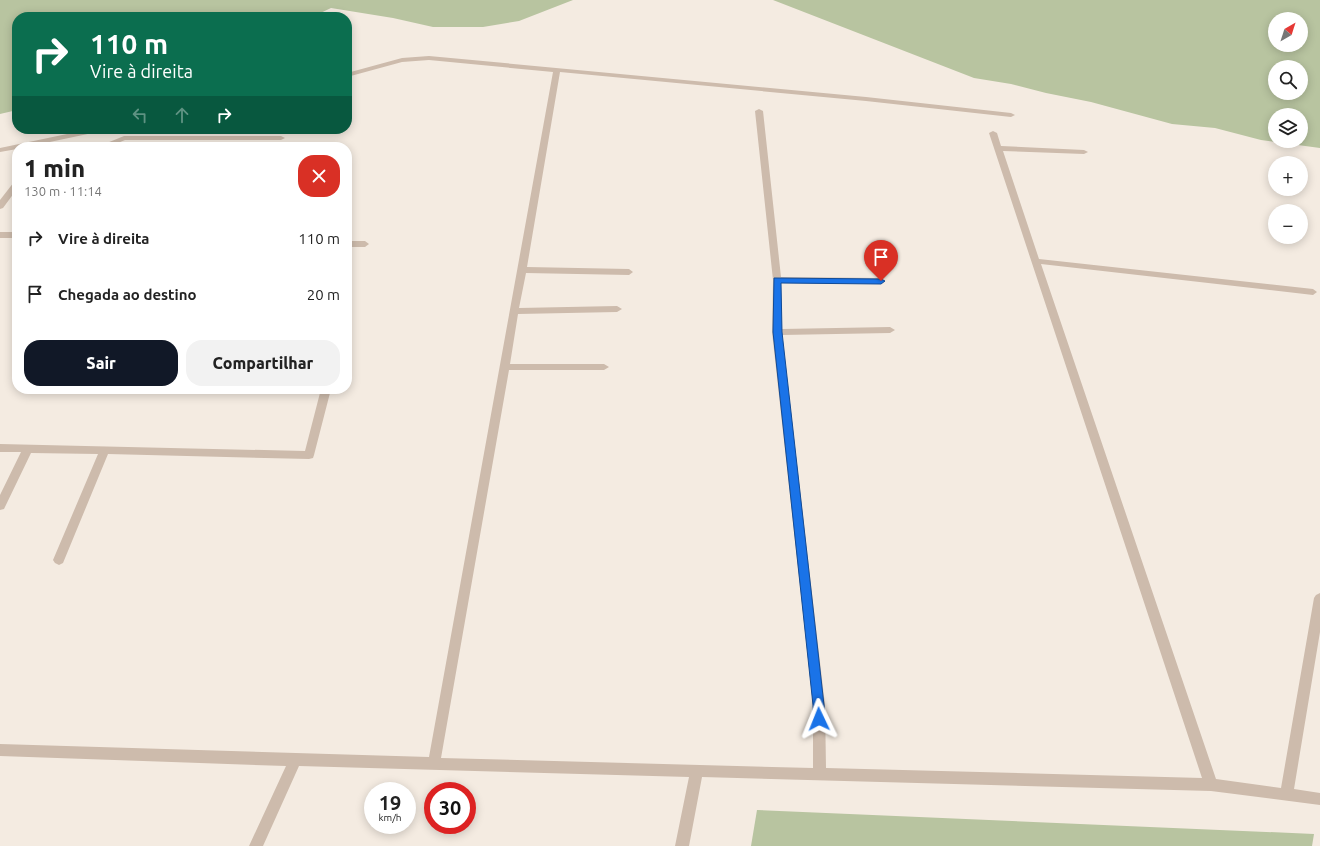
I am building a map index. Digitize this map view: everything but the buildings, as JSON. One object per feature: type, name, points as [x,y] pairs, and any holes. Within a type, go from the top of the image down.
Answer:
[{"type":"street","points":[[352,74],[402,60],[429,58],[866,99],[1011,115]]},
{"type":"street","points":[[434,764],[557,71]]},
{"type":"street","points":[[759,111],[777,280],[777,332],[819,705],[820,774]]},
{"type":"street","points":[[994,133],[1211,786]]},
{"type":"street","points":[[39,142],[78,134]]},
{"type":"street","points":[[114,142],[124,138],[281,138]]},
{"type":"street","points":[[0,150],[12,148]]},
{"type":"street","points":[[998,148],[1084,152]]},
{"type":"street","points":[[0,206],[12,190]]},
{"type":"street","points":[[0,235],[12,235]]},
{"type":"street","points":[[352,244],[365,244]]},
{"type":"street","points":[[1036,261],[1313,292]]},
{"type":"street","points":[[521,270],[629,272]]},
{"type":"street","points":[[777,280],[881,281]]},
{"type":"street","points":[[514,311],[617,309]]},
{"type":"street","points":[[777,332],[890,330]]},
{"type":"street","points":[[504,366],[604,367]]},
{"type":"street","points":[[0,448],[309,454],[325,394]]},
{"type":"street","points":[[0,506],[28,449]]},
{"type":"street","points":[[59,560],[104,450]]},
{"type":"street","points":[[1286,795],[1320,598]]},
{"type":"street","points":[[0,750],[295,760],[1211,786],[1320,799]]},
{"type":"street","points":[[256,846],[295,760]]},
{"type":"street","points":[[682,846],[697,771]]},
{"type":"green space","points":[[0,0],[573,0],[519,21],[483,27],[433,27],[393,18],[331,8],[323,12],[12,12],[12,111],[0,114]]},
{"type":"green space","points":[[773,0],[1320,0],[1320,148],[1308,146],[1308,108],[1268,108],[1268,141],[1215,128],[1172,124],[1091,102],[1011,84],[974,78]]},
{"type":"green space","points":[[757,810],[1314,834],[1312,846],[751,846]]},
{"type":"route","points":[[819,719],[819,705],[777,332],[777,280],[881,281]]}]
